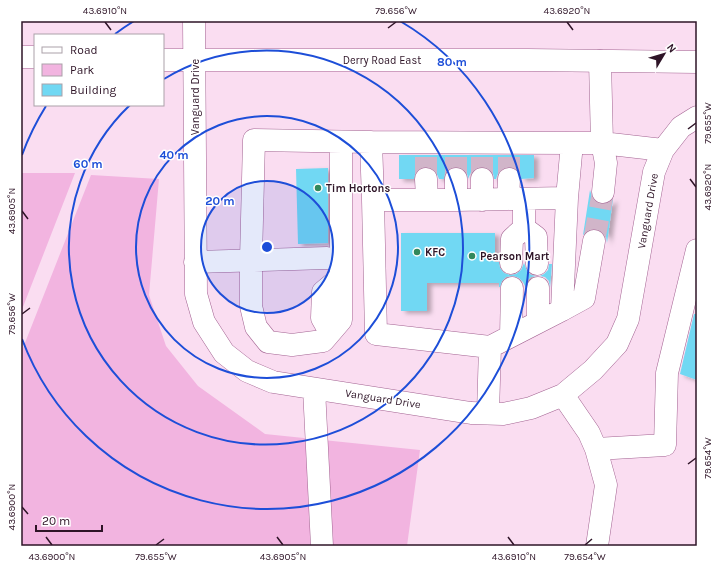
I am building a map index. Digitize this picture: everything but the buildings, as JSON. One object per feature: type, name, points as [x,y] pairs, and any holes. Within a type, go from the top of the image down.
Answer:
[{"type":"street","name":"Vanguard Drive","points":[[194,21],[196,294],[204,322],[224,353],[247,371],[273,382],[471,413],[503,414],[531,408],[563,396],[593,370],[617,344],[628,318],[654,172],[663,150],[681,127],[697,117]]},
{"type":"street","points":[[21,57],[34,58]]},
{"type":"street","name":"Derry Road East","points":[[164,60],[697,62]]},
{"type":"street","points":[[600,61],[602,143],[606,163],[602,192]]},
{"type":"street","points":[[341,142],[341,320],[323,341],[292,345],[268,342],[256,327],[251,306],[254,140],[371,142],[426,146],[509,146],[602,143],[663,150]]},
{"type":"street","points":[[371,142],[376,334],[490,347],[584,298],[594,241]]},
{"type":"street","points":[[562,310],[567,198],[572,143]]},
{"type":"street","points":[[373,200],[426,189],[482,189],[567,198]]},
{"type":"street","points":[[514,192],[524,228],[536,237],[538,264]]},
{"type":"street","points":[[511,263],[512,239],[524,228]]},
{"type":"street","points":[[596,449],[664,445],[667,372],[697,250]]},
{"type":"street","points":[[195,262],[251,259],[327,258]]},
{"type":"street","points":[[511,336],[512,288]]},
{"type":"street","points":[[538,288],[538,322]]},
{"type":"street","points":[[488,413],[490,347]]},
{"type":"street","points":[[314,389],[322,546]]},
{"type":"street","points":[[563,396],[590,433],[606,485],[596,546]]},
{"type":"green space","points":[[21,173],[75,173],[21,312]]},
{"type":"green space","points":[[91,175],[159,179],[149,295],[166,346],[198,386],[265,434],[420,450],[407,546],[21,546],[21,353]]},
{"type":"tunnel","points":[[456,149],[456,179]]},
{"type":"tunnel","points":[[482,149],[482,179]]},
{"type":"tunnel","points":[[509,149],[509,179]]},
{"type":"tunnel","points":[[426,150],[426,179]]},
{"type":"tunnel","points":[[594,241],[603,192]]},
{"type":"place","name":"Tim Hortons","points":[[318,188]]},
{"type":"place","name":"KFC","points":[[417,252]]},
{"type":"place","name":"Pearson Mart","points":[[472,256]]}]
